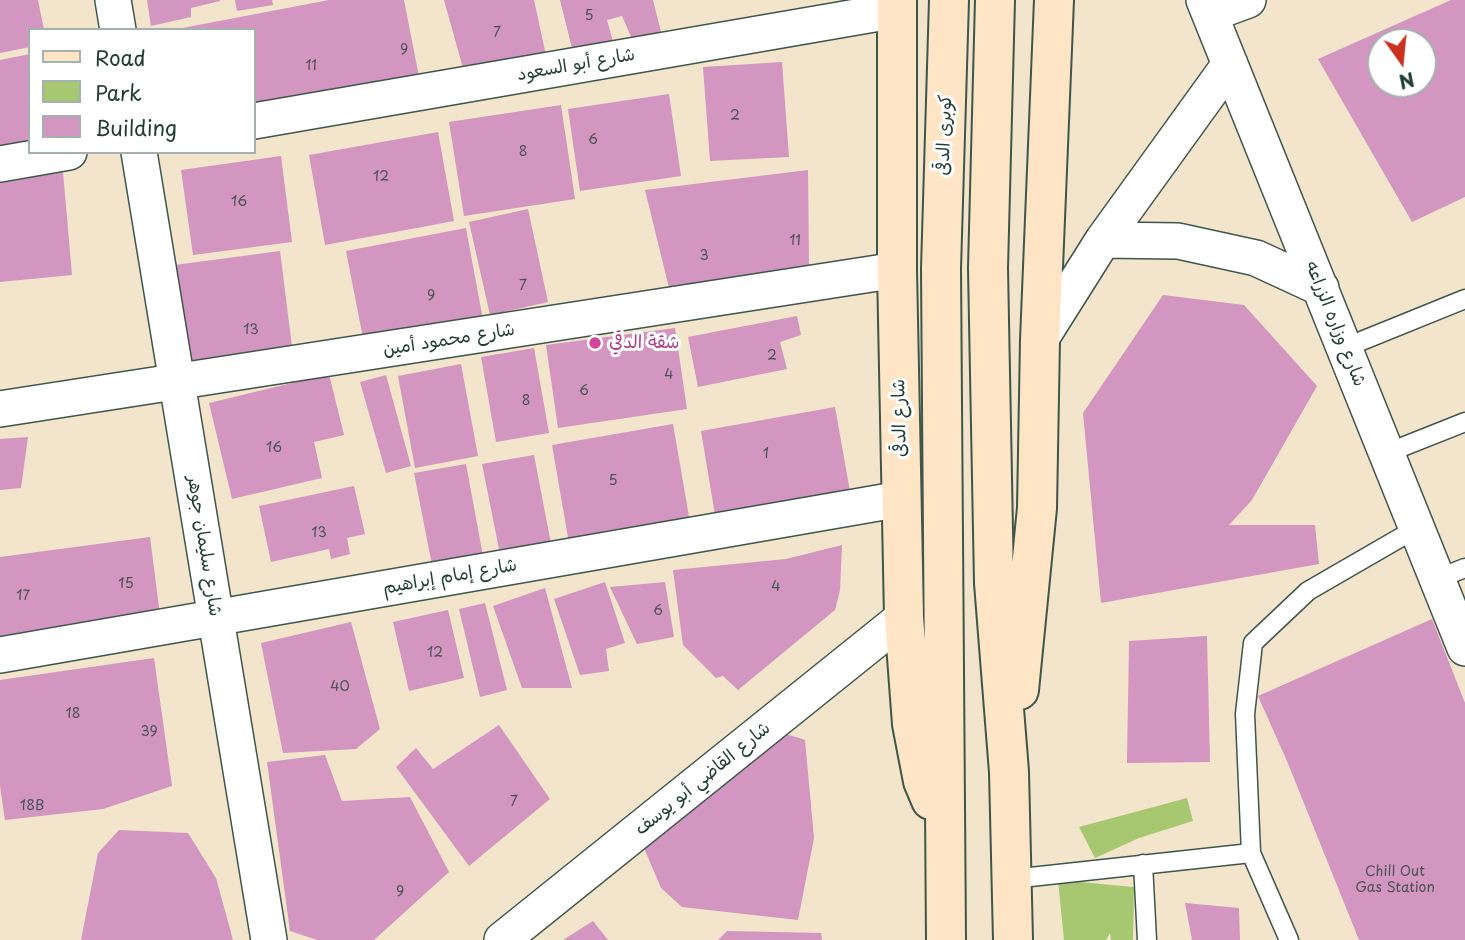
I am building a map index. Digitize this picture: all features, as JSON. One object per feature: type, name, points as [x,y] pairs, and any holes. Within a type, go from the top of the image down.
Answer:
[{"type":"main road","name":"كوبرى الدقى","points":[[940,269],[949,0]]},
{"type":"main road","points":[[995,0],[988,268],[994,583],[1009,772],[1013,940]]},
{"type":"main road","points":[[1009,772],[1026,633],[1037,508],[1040,340],[1054,0]]},
{"type":"main road","name":"شارع الدقى","points":[[897,5],[897,270],[904,617],[912,724],[923,781],[944,830]]},
{"type":"main road","name":"شارع الدقى","points":[[940,269],[946,940]]},
{"type":"street","points":[[113,0],[118,28]]},
{"type":"street","points":[[1207,7],[1248,0]]},
{"type":"street","name":"شارع أبو السعود","points":[[256,121],[897,5]]},
{"type":"street","name":"شارع وزاره الزراعه","points":[[1207,7],[1417,528],[1451,573],[1465,648]]},
{"type":"street","points":[[1040,340],[1103,240],[1230,64]]},
{"type":"street","points":[[0,164],[58,154]]},
{"type":"street","name":"شارع سليمان جوهر","points":[[139,154],[269,940]]},
{"type":"street","points":[[1103,240],[1178,241],[1256,258],[1321,288]]},
{"type":"street","name":"شارع محمود أمين","points":[[0,409],[897,270]]},
{"type":"street","name":"شارع إمام إبراهيم","points":[[0,655],[901,499]]},
{"type":"street","name":"شارع القاضي أبو يوسف","points":[[502,940],[904,617]]},
{"type":"lane","points":[[1344,348],[1465,299]]},
{"type":"lane","points":[[1387,453],[1465,422]]},
{"type":"lane","points":[[1289,940],[1251,853],[1245,714],[1253,643],[1308,591],[1417,528]]},
{"type":"lane","points":[[1012,879],[1251,853]]},
{"type":"lane","points":[[1143,864],[1147,940]]},
{"type":"green space","points":[[1187,798],[1193,821],[1139,838],[1095,858],[1079,827]]},
{"type":"green space","points":[[1058,880],[1134,887],[1133,940],[1111,940],[1110,933],[1106,940],[1064,940]]},
{"type":"building","points":[[0,0],[38,0],[44,28],[28,28],[28,47],[0,53]]},
{"type":"building","points":[[147,0],[220,1],[191,8],[191,17],[151,26]]},
{"type":"building","points":[[235,0],[272,0],[273,5],[237,11]]},
{"type":"building","points":[[329,0],[404,0],[420,82],[256,109],[256,28],[182,28]]},
{"type":"building","points":[[444,0],[534,0],[547,60],[466,79]]},
{"type":"building","points":[[560,0],[653,0],[662,36],[632,39],[622,16],[607,20],[614,45],[573,52]]},
{"type":"building","points":[[1451,0],[1465,0],[1465,197],[1412,222],[1318,59],[1367,37],[1367,98],[1437,98],[1437,28],[1388,28]]},
{"type":"building","points":[[28,54],[28,150],[0,156],[0,60]]},
{"type":"building","points":[[782,62],[789,157],[710,161],[703,67]]},
{"type":"building","points":[[669,94],[681,176],[580,191],[568,109]]},
{"type":"building","points":[[561,105],[575,199],[464,216],[449,122]]},
{"type":"building","points":[[438,132],[454,221],[325,245],[309,155]]},
{"type":"building","points":[[281,156],[292,242],[193,255],[181,170]]},
{"type":"building","points":[[808,170],[809,266],[671,296],[645,190]]},
{"type":"building","points":[[63,172],[72,275],[0,282],[0,183]]},
{"type":"building","points":[[528,209],[548,302],[490,315],[469,222]]},
{"type":"building","points":[[466,228],[483,320],[364,343],[346,251]]},
{"type":"building","points":[[280,251],[292,347],[187,362],[175,265]]},
{"type":"building","points":[[1163,295],[1244,305],[1317,386],[1252,500],[1229,525],[1315,525],[1319,564],[1101,603],[1083,413]]},
{"type":"building","points":[[797,316],[801,335],[780,342],[787,369],[698,387],[688,337]]},
{"type":"building","points":[[675,328],[687,409],[558,428],[546,345]]},
{"type":"building","points":[[534,348],[549,433],[496,442],[481,357]]},
{"type":"building","points":[[461,364],[478,456],[415,468],[398,376]]},
{"type":"building","points":[[329,374],[344,435],[314,442],[322,478],[232,499],[209,403]]},
{"type":"building","points":[[386,375],[411,466],[386,473],[360,382]]},
{"type":"building","points":[[835,407],[851,497],[716,521],[701,431]]},
{"type":"building","points":[[673,424],[691,528],[570,549],[552,445]]},
{"type":"building","points":[[28,437],[21,488],[0,490],[0,439]]},
{"type":"building","points":[[534,455],[552,549],[501,559],[482,464]]},
{"type":"building","points":[[466,464],[483,556],[432,565],[414,473]]},
{"type":"building","points":[[354,486],[365,534],[347,538],[350,554],[331,559],[329,549],[271,562],[259,506]]},
{"type":"building","points":[[150,537],[161,623],[0,645],[0,557]]},
{"type":"building","points":[[842,545],[840,590],[835,610],[738,690],[723,676],[716,678],[683,645],[673,570],[786,559]]},
{"type":"building","points":[[605,582],[625,643],[606,649],[609,671],[580,675],[554,599]]},
{"type":"building","points":[[665,582],[674,637],[637,644],[610,587]]},
{"type":"building","points":[[545,588],[572,688],[522,688],[493,606]]},
{"type":"building","points":[[485,603],[507,690],[480,697],[459,609]]},
{"type":"building","points":[[448,610],[464,678],[409,691],[393,622]]},
{"type":"building","points":[[1432,619],[1465,703],[1465,940],[1359,940],[1258,696]]},
{"type":"building","points":[[351,622],[380,729],[356,749],[283,753],[261,643]]},
{"type":"building","points":[[1207,636],[1210,762],[1127,763],[1129,641]]},
{"type":"building","points":[[154,658],[172,786],[103,809],[5,820],[0,786],[0,680]]},
{"type":"building","points":[[499,725],[550,799],[469,866],[396,767],[416,748],[433,769]]},
{"type":"building","points":[[783,733],[805,740],[814,838],[798,920],[682,907],[661,888],[644,848]]},
{"type":"building","points":[[325,755],[342,801],[410,797],[449,872],[374,940],[317,940],[290,931],[267,762]]},
{"type":"building","points":[[119,830],[188,833],[216,878],[233,940],[81,940],[98,853]]},
{"type":"building","points":[[1185,903],[1239,908],[1240,940],[1192,940]]},
{"type":"building","points":[[593,921],[608,940],[563,940]]},
{"type":"building","points":[[727,931],[821,933],[822,940],[718,940]]},
{"type":"place","name":"شقة الدقي","points":[[595,343]]}]
